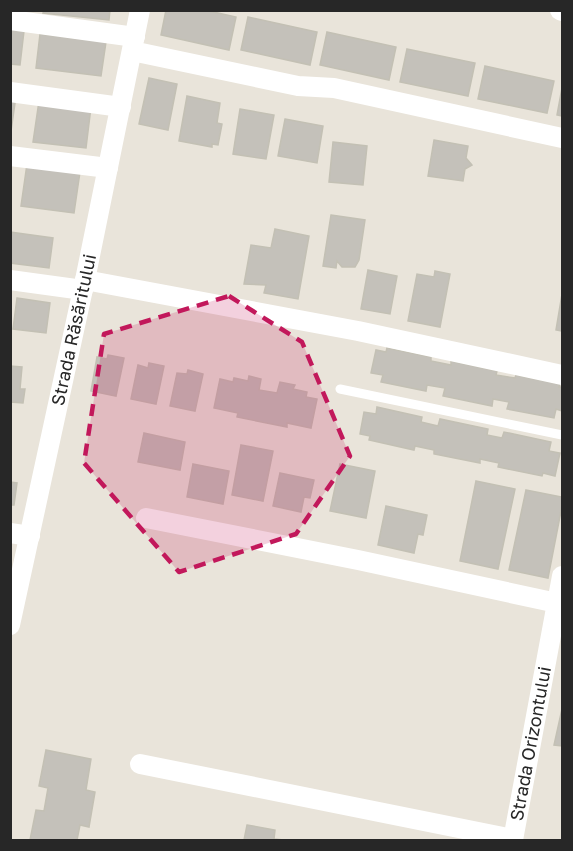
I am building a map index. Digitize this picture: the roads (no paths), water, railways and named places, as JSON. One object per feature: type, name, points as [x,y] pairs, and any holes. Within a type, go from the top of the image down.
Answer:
[{"type":"street","name":"Strada Răsăritului","points":[[10,625],[20,535],[84,285],[140,10]]},
{"type":"street","points":[[10,20],[133,44],[298,86],[334,88],[562,138]]},
{"type":"street","points":[[10,92],[121,107]]},
{"type":"street","points":[[10,156],[108,168]]},
{"type":"street","points":[[10,280],[84,285],[358,331],[562,375]]},
{"type":"street","points":[[146,519],[358,560],[557,603]]},
{"type":"street","name":"Strada Orizontului","points":[[513,840],[556,640],[557,603],[562,576]]},
{"type":"street","points":[[140,764],[513,840]]},
{"type":"lane","points":[[340,389],[562,435]]}]
